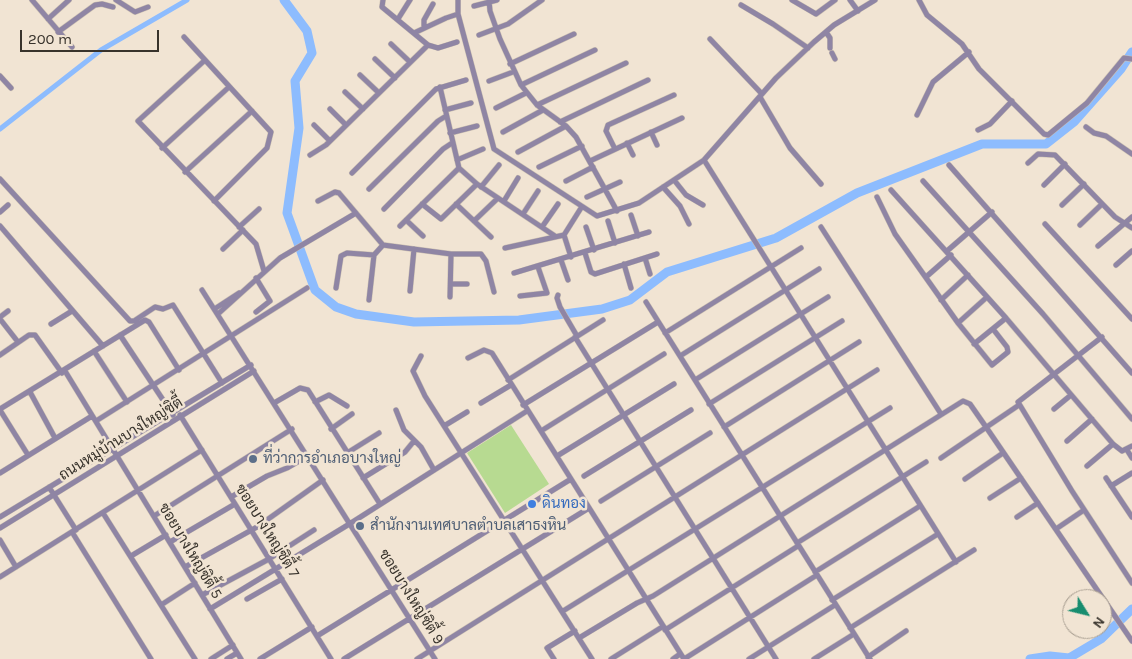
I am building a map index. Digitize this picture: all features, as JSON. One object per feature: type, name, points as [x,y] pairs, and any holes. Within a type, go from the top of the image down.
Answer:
[{"type":"street","points":[[32,0],[72,47]]},
{"type":"street","points":[[48,19],[69,0]]},
{"type":"street","points":[[116,0],[135,12],[148,7]]},
{"type":"street","points":[[383,0],[382,7],[428,45],[438,48],[457,42]]},
{"type":"street","points":[[398,19],[410,0]]},
{"type":"street","points":[[458,0],[458,14],[465,43],[494,149],[581,208],[597,216],[638,203],[704,160],[761,95],[808,48],[826,32],[875,0]]},
{"type":"street","points":[[459,6],[463,0]]},
{"type":"street","points":[[474,6],[497,0]]},
{"type":"street","points":[[479,35],[508,24],[542,0]]},
{"type":"street","points":[[792,0],[813,13],[818,13],[834,0]]},
{"type":"street","points":[[850,0],[858,11]]},
{"type":"street","points":[[919,0],[926,15],[969,52],[980,69],[1044,134],[1052,134],[1087,102],[1129,58]]},
{"type":"street","points":[[489,1],[500,39],[513,72],[526,93],[537,105],[566,126],[582,146],[617,211]]},
{"type":"street","points":[[58,32],[95,5],[102,4],[113,7]]},
{"type":"street","points":[[424,28],[424,20],[433,4]]},
{"type":"street","points":[[741,5],[808,48]]},
{"type":"street","points":[[414,33],[458,14]]},
{"type":"street","points":[[826,32],[830,38],[831,50],[835,59]]},
{"type":"street","points":[[510,64],[574,34]]},
{"type":"street","points":[[184,38],[271,132],[269,145],[214,201]]},
{"type":"street","points":[[710,40],[761,95],[790,148],[821,184]]},
{"type":"street","points":[[391,44],[410,62]]},
{"type":"street","points":[[310,155],[330,141],[428,45]]},
{"type":"street","points":[[521,85],[595,50]]},
{"type":"street","points":[[917,115],[933,82],[969,52]]},
{"type":"street","points":[[375,59],[395,78]]},
{"type":"street","points":[[204,60],[138,121],[256,244],[264,271]]},
{"type":"street","points":[[537,105],[626,63]]},
{"type":"street","points":[[489,81],[513,72]]},
{"type":"street","points":[[360,75],[379,93]]},
{"type":"street","points":[[0,76],[11,88]]},
{"type":"street","points":[[352,173],[440,87],[466,80]]},
{"type":"street","points":[[560,122],[648,80]]},
{"type":"street","points":[[162,148],[229,87]]},
{"type":"street","points":[[440,87],[459,168],[479,185],[555,236]]},
{"type":"street","points":[[344,92],[363,109]]},
{"type":"street","points":[[496,108],[526,93]]},
{"type":"street","points":[[615,149],[606,131],[608,125],[674,95]]},
{"type":"street","points":[[978,130],[990,124],[1012,101]]},
{"type":"street","points":[[445,110],[471,104]]},
{"type":"street","points":[[330,109],[346,125]]},
{"type":"street","points":[[503,132],[543,110]]},
{"type":"street","points":[[185,172],[252,111]]},
{"type":"street","points":[[369,189],[446,116]]},
{"type":"street","points":[[590,160],[682,118]]},
{"type":"street","points":[[314,125],[330,141]]},
{"type":"street","points":[[450,132],[477,126]]},
{"type":"street","points":[[518,152],[566,126]]},
{"type":"street","points":[[1086,127],[1094,133],[1106,136],[1132,154]]},
{"type":"street","points":[[651,132],[657,145]]},
{"type":"street","points":[[384,209],[443,149],[452,143]]},
{"type":"street","points":[[627,143],[633,155]]},
{"type":"street","points":[[539,167],[582,146]]},
{"type":"street","points":[[457,160],[483,149]]},
{"type":"street","points":[[1028,163],[1038,154],[1055,155],[1102,204],[1124,224],[1132,228]]},
{"type":"street","points":[[704,160],[956,562]]},
{"type":"street","points":[[1044,185],[1065,164]]},
{"type":"street","points":[[422,204],[441,219],[499,165]]},
{"type":"street","points":[[949,165],[1132,372]]},
{"type":"street","points":[[566,181],[593,167]]},
{"type":"street","points":[[400,226],[459,168]]},
{"type":"street","points":[[504,201],[518,178]]},
{"type":"street","points":[[0,179],[130,321],[134,321],[155,307],[163,309],[173,305],[222,383]]},
{"type":"street","points":[[674,180],[689,198],[703,205]]},
{"type":"street","points":[[923,181],[970,231],[1132,419]]},
{"type":"street","points":[[587,198],[620,182]]},
{"type":"street","points":[[1062,205],[1084,184]]},
{"type":"street","points":[[663,187],[680,206],[689,224]]},
{"type":"street","points":[[891,190],[1006,318],[1113,444],[1120,451],[1129,448],[1132,458]]},
{"type":"street","points":[[523,214],[538,191]]},
{"type":"street","points":[[318,201],[337,192],[383,245],[451,254],[482,255],[494,292]]},
{"type":"street","points":[[877,197],[896,234],[941,300],[989,364],[993,365],[1007,355],[1008,350],[992,329]]},
{"type":"street","points":[[474,221],[498,198]]},
{"type":"street","points":[[680,206],[689,198]]},
{"type":"street","points":[[456,204],[491,237]]},
{"type":"street","points":[[542,227],[558,204]]},
{"type":"street","points":[[1080,225],[1102,204]]},
{"type":"street","points":[[0,212],[8,205]]},
{"type":"street","points":[[571,257],[564,235],[581,208]]},
{"type":"street","points":[[223,249],[259,209]]},
{"type":"street","points":[[926,277],[970,231],[992,212]]},
{"type":"street","points":[[217,311],[290,251],[356,213]]},
{"type":"street","points":[[631,215],[638,236]]},
{"type":"street","points":[[1098,246],[1132,217]]},
{"type":"street","points":[[406,220],[423,236]]},
{"type":"street","points":[[608,221],[616,243]]},
{"type":"street","points":[[1045,224],[1132,319]]},
{"type":"street","points":[[0,226],[103,346]]},
{"type":"street","points":[[586,228],[594,250]]},
{"type":"street","points":[[821,228],[941,414]]},
{"type":"street","points":[[514,273],[649,232]]},
{"type":"street","points":[[505,248],[564,235]]},
{"type":"street","points":[[369,300],[374,255],[383,245]]},
{"type":"street","points":[[665,333],[801,248]]},
{"type":"street","points":[[410,291],[414,249]]},
{"type":"street","points":[[1116,264],[1132,251]]},
{"type":"street","points":[[336,288],[341,256],[347,253],[374,255]]},
{"type":"street","points":[[585,253],[593,274],[657,254]]},
{"type":"street","points":[[450,297],[451,254]]},
{"type":"street","points":[[645,258],[650,274]]},
{"type":"street","points":[[561,260],[568,280]]},
{"type":"street","points":[[624,264],[631,288]]},
{"type":"street","points":[[520,296],[547,293],[538,267]]},
{"type":"street","points":[[680,356],[819,269]]},
{"type":"street","points":[[941,300],[968,275]]},
{"type":"street","points":[[256,278],[270,299],[267,305],[256,312]]},
{"type":"street","points":[[451,284],[467,284]]},
{"type":"street","points":[[0,472],[55,438],[127,402],[307,288]]},
{"type":"street","name":"ซอยบางใหญ่ซิตี้ 9","points":[[202,290],[233,336],[435,659]]},
{"type":"street","points":[[558,295],[560,307],[591,363],[776,659]]},
{"type":"street","points":[[695,380],[828,297]]},
{"type":"street","points":[[958,323],[987,297]]},
{"type":"street","points":[[646,302],[869,658],[906,631]]},
{"type":"street","points":[[51,324],[72,310]]},
{"type":"street","points":[[0,355],[18,342],[0,318],[8,311]]},
{"type":"street","points":[[974,344],[1006,318]]},
{"type":"street","points":[[28,455],[1,407],[30,392],[120,335],[147,320],[178,370]]},
{"type":"street","points":[[481,403],[509,382],[603,320]]},
{"type":"street","points":[[709,404],[842,321]]},
{"type":"street","points":[[523,405],[658,322]]},
{"type":"street","name":"ซอยบางใหญ่ซิตี้ 5","points":[[18,342],[32,334],[38,336],[114,449],[241,659]]},
{"type":"street","points":[[120,335],[175,420]]},
{"type":"street","points":[[1102,337],[1020,399],[1019,405],[1132,583]]},
{"type":"street","points":[[724,427],[859,342]]},
{"type":"street","points":[[468,358],[484,350],[490,352],[683,657]]},
{"type":"street","points":[[94,351],[127,402]]},
{"type":"street","points":[[541,431],[664,354]]},
{"type":"street","points":[[421,356],[413,368],[414,375],[444,426],[592,659]]},
{"type":"street","name":"ถนนหมู่บ้านบางใหญ่ซิตี้","points":[[0,517],[251,365]]},
{"type":"street","name":"ถนนหมู่บ้านบางใหญ่ซิตี้","points":[[0,528],[254,370]]},
{"type":"street","points":[[417,659],[743,456],[877,370]]},
{"type":"street","points":[[557,456],[674,384]]},
{"type":"street","points":[[274,403],[303,388],[308,390],[380,504]]},
{"type":"street","points":[[30,392],[55,438]]},
{"type":"street","points":[[315,402],[329,395],[347,406]]},
{"type":"street","points":[[1054,409],[1071,395]]},
{"type":"street","points":[[579,638],[646,600],[884,449],[961,401],[965,401],[986,427],[1132,642]]},
{"type":"street","points":[[941,458],[1019,405]]},
{"type":"street","points":[[562,611],[890,408]]},
{"type":"street","name":"ซอยบางใหญ่ซิตี้ 7","points":[[177,410],[331,659]]},
{"type":"street","points":[[396,410],[404,430],[421,447],[434,470]]},
{"type":"street","points":[[584,476],[691,410]]},
{"type":"street","points":[[210,608],[351,524],[527,411]]},
{"type":"street","points":[[444,426],[467,412]]},
{"type":"street","points":[[332,429],[352,414]]},
{"type":"street","points":[[1067,440],[1092,419]]},
{"type":"street","points":[[154,516],[292,430]]},
{"type":"street","points":[[347,453],[379,433]]},
{"type":"street","points":[[601,501],[710,434]]},
{"type":"street","points":[[363,478],[405,452],[414,441]]},
{"type":"street","points":[[1087,466],[1113,444]]},
{"type":"street","points":[[0,577],[202,450]]},
{"type":"street","points":[[965,478],[1003,453]]},
{"type":"street","points":[[231,497],[267,476],[287,468],[308,456]]},
{"type":"street","points":[[611,659],[732,588],[926,462]]},
{"type":"street","points":[[1111,486],[1132,473]]},
{"type":"street","points":[[990,498],[1021,478]]},
{"type":"street","points":[[1106,478],[1132,517]]},
{"type":"street","points":[[185,567],[251,530],[323,480]]},
{"type":"street","points":[[317,636],[571,480]]},
{"type":"street","points":[[49,487],[151,659]]},
{"type":"street","points":[[1018,517],[1038,503]]},
{"type":"street","points":[[170,542],[235,504]]},
{"type":"street","points":[[673,659],[683,657],[750,617],[920,506]]},
{"type":"street","points":[[344,659],[589,508]]},
{"type":"street","points":[[1056,530],[1084,510]]},
{"type":"street","points":[[103,513],[195,659]]},
{"type":"street","points":[[202,595],[269,559],[314,530]]},
{"type":"street","points":[[749,659],[938,534]]},
{"type":"street","points":[[131,556],[166,535]]},
{"type":"street","points":[[0,540],[16,567]]},
{"type":"street","points":[[850,628],[974,550]]},
{"type":"street","points":[[247,599],[282,579]]},
{"type":"street","points":[[161,605],[195,583]]},
{"type":"street","points":[[260,659],[312,627]]},
{"type":"street","points":[[554,659],[547,648],[575,631]]},
{"type":"street","points":[[814,659],[854,634]]},
{"type":"street","points":[[211,659],[233,645]]},
{"type":"street","points":[[227,659],[237,652]]},
{"type":"green space","points":[[511,425],[549,484],[505,513],[467,453]]},
{"type":"waterway","points":[[0,129],[101,50],[187,0]]},
{"type":"waterway","points":[[284,0],[307,31],[312,53],[295,81],[299,128],[287,213],[315,290],[336,307],[356,314],[414,322],[519,320],[602,309],[630,300],[667,272],[776,238],[857,193],[982,144],[1046,144],[1074,122],[1121,69],[1132,52]]},
{"type":"waterway","points":[[1030,659],[1050,656],[1069,658],[1101,639],[1132,609]]},
{"type":"place","name":"ที่ว่าการอำเภอบางใหญ่","points":[[253,459]]},
{"type":"place","name":"ดินทอง","points":[[532,504]]},
{"type":"place","name":"สำนักงานเทศบาลตำบลเสาธงหิน","points":[[360,526]]}]
